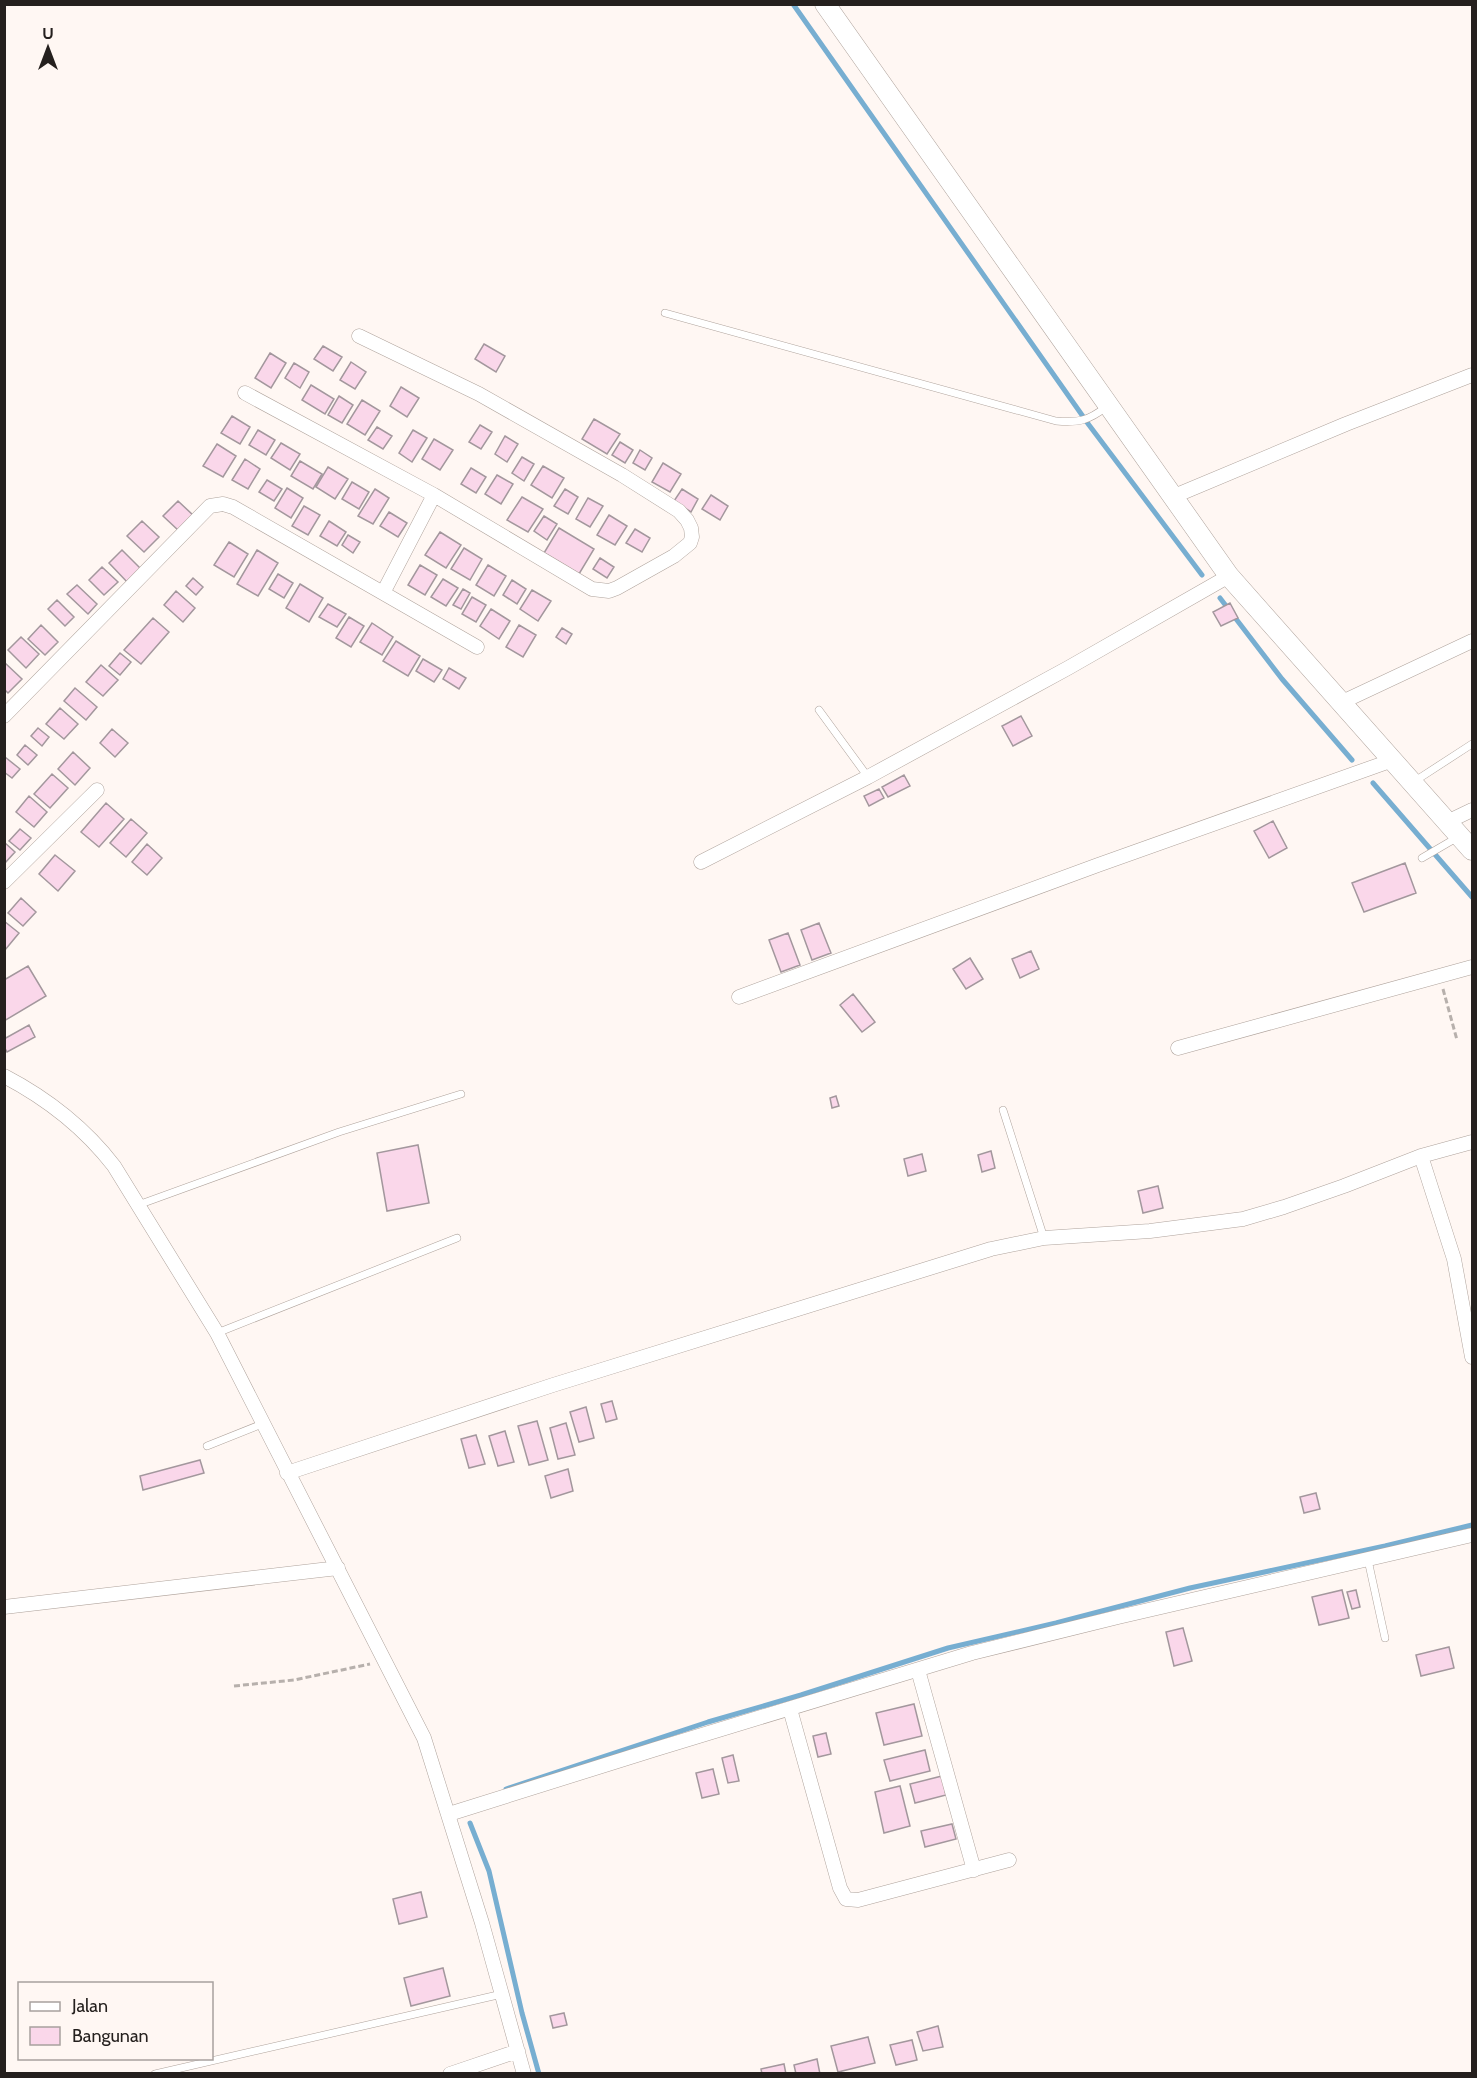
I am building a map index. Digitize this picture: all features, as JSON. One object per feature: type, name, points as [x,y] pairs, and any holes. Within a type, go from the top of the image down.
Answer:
[{"type":"street","points":[[825,4],[1172,497],[1222,581],[1393,760],[1456,838],[1473,810]]},
{"type":"street","points":[[245,393],[434,495],[592,589],[601,591],[617,588],[674,556],[690,543],[691,528],[687,520],[679,511],[651,492],[479,394],[359,336]]},
{"type":"street","points":[[1172,497],[1346,424],[1473,375]]},
{"type":"street","points":[[383,593],[434,495]]},
{"type":"street","points":[[4,716],[206,510],[216,504],[232,507],[477,647]]},
{"type":"street","points":[[700,862],[868,777],[1222,581]]},
{"type":"street","points":[[1340,703],[1473,641]]},
{"type":"street","points":[[739,998],[1098,865],[1393,760]]},
{"type":"street","points":[[4,882],[98,790]]},
{"type":"street","points":[[1178,1048],[1473,967]]},
{"type":"street","points":[[4,1076],[41,1097],[92,1138],[114,1166],[217,1333],[424,1738],[449,1814],[524,2073]]},
{"type":"street","points":[[287,1473],[553,1384],[991,1249],[1044,1238],[1150,1232],[1243,1219],[1314,1197],[1421,1156],[1473,1142]]},
{"type":"street","points":[[1421,1156],[1454,1259],[1473,1357]]},
{"type":"street","points":[[449,1814],[972,1653],[1473,1535]]},
{"type":"street","points":[[4,1607],[338,1568]]},
{"type":"street","points":[[918,1670],[974,1870]]},
{"type":"street","points":[[790,1709],[840,1888],[846,1899],[858,1900],[1008,1860]]},
{"type":"street","points":[[450,2073],[518,2051]]},
{"type":"lane","points":[[665,313],[1056,421],[1075,423],[1088,419],[1108,406]]},
{"type":"lane","points":[[819,710],[868,777]]},
{"type":"lane","points":[[1412,782],[1473,744]]},
{"type":"lane","points":[[1422,858],[1456,838]]},
{"type":"lane","points":[[138,1205],[339,1132],[461,1094]]},
{"type":"lane","points":[[1003,1110],[1044,1238]]},
{"type":"lane","points":[[217,1333],[457,1238]]},
{"type":"lane","points":[[207,1446],[262,1424]]},
{"type":"lane","points":[[1368,1560],[1385,1638]]},
{"type":"lane","points":[[213,2060],[502,1994]]},
{"type":"lane","points":[[155,2073],[212,2060]]},
{"type":"path","points":[[1440,976],[1457,1040]]},
{"type":"path","points":[[234,1686],[294,1680],[384,1661]]},
{"type":"building","points":[[484,344],[505,356],[496,372],[475,359]]},
{"type":"building","points":[[323,346],[342,357],[333,371],[314,359]]},
{"type":"building","points":[[270,353],[286,363],[271,388],[255,378]]},
{"type":"building","points":[[351,362],[366,372],[355,389],[340,380]]},
{"type":"building","points":[[294,363],[309,372],[300,388],[285,378]]},
{"type":"building","points":[[311,385],[334,399],[325,414],[302,400]]},
{"type":"building","points":[[401,387],[419,398],[407,417],[390,406]]},
{"type":"building","points":[[339,396],[353,405],[342,423],[328,415]]},
{"type":"building","points":[[362,400],[380,411],[365,435],[347,424]]},
{"type":"building","points":[[232,416],[250,427],[240,444],[221,433]]},
{"type":"building","points":[[594,419],[620,434],[607,454],[582,439]]},
{"type":"building","points":[[480,425],[492,432],[481,449],[469,442]]},
{"type":"building","points":[[377,427],[392,436],[383,449],[368,440]]},
{"type":"building","points":[[258,430],[275,440],[266,455],[249,445]]},
{"type":"building","points":[[413,430],[427,438],[412,462],[399,453]]},
{"type":"building","points":[[505,436],[518,444],[507,462],[495,454]]},
{"type":"building","points":[[434,439],[453,450],[440,470],[422,459]]},
{"type":"building","points":[[620,442],[633,450],[625,463],[612,455]]},
{"type":"building","points":[[281,443],[300,454],[290,470],[271,458]]},
{"type":"building","points":[[217,444],[236,456],[223,477],[203,466]]},
{"type":"building","points":[[640,450],[652,458],[645,470],[633,463]]},
{"type":"building","points":[[522,457],[534,464],[524,481],[512,473]]},
{"type":"building","points":[[245,459],[260,469],[248,489],[232,480]]},
{"type":"building","points":[[300,461],[322,474],[313,489],[291,476]]},
{"type":"building","points":[[663,463],[681,474],[670,492],[652,482]]},
{"type":"building","points":[[543,466],[564,478],[552,498],[531,485]]},
{"type":"building","points":[[328,467],[348,479],[335,499],[316,487]]},
{"type":"building","points":[[471,468],[486,477],[476,493],[461,484]]},
{"type":"building","points":[[497,475],[513,484],[501,504],[485,494]]},
{"type":"building","points":[[267,480],[282,489],[274,501],[259,492]]},
{"type":"building","points":[[352,482],[369,492],[359,509],[342,499]]},
{"type":"building","points":[[287,488],[303,498],[291,518],[275,508]]},
{"type":"building","points":[[375,489],[389,498],[373,524],[358,516]]},
{"type":"building","points":[[565,489],[578,497],[568,514],[554,506]]},
{"type":"building","points":[[682,489],[698,499],[691,512],[674,501]]},
{"type":"building","points":[[711,495],[728,506],[720,520],[702,509]]},
{"type":"building","points":[[522,497],[543,509],[528,532],[507,520]]},
{"type":"building","points":[[588,498],[603,506],[590,527],[576,519]]},
{"type":"building","points":[[178,501],[194,516],[179,531],[163,516]]},
{"type":"building","points":[[304,506],[320,515],[308,535],[292,526]]},
{"type":"building","points":[[389,512],[407,523],[398,537],[380,526]]},
{"type":"building","points":[[609,515],[627,526],[615,545],[597,535]]},
{"type":"building","points":[[544,516],[557,524],[547,540],[534,531]]},
{"type":"building","points":[[142,521],[159,537],[144,552],[127,536]]},
{"type":"building","points":[[329,521],[346,532],[337,546],[320,536]]},
{"type":"building","points":[[559,528],[594,549],[579,574],[544,553]]},
{"type":"building","points":[[635,529],[650,538],[642,552],[626,543]]},
{"type":"building","points":[[440,532],[461,545],[446,568],[425,555]]},
{"type":"building","points":[[348,535],[360,542],[353,553],[342,545]]},
{"type":"building","points":[[229,542],[248,554],[234,577],[214,565]]},
{"type":"building","points":[[464,548],[482,559],[470,580],[451,569]]},
{"type":"building","points":[[122,550],[142,570],[129,584],[109,563]]},
{"type":"building","points":[[257,550],[278,563],[258,596],[237,584]]},
{"type":"building","points":[[600,558],[614,567],[607,578],[593,569]]},
{"type":"building","points":[[420,565],[437,575],[425,595],[408,585]]},
{"type":"building","points":[[488,565],[506,576],[494,596],[476,585]]},
{"type":"building","points":[[102,567],[118,582],[104,595],[89,580]]},
{"type":"building","points":[[278,574],[293,583],[284,598],[269,589]]},
{"type":"building","points":[[193,578],[203,587],[196,595],[186,586]]},
{"type":"building","points":[[443,579],[458,588],[446,606],[431,597]]},
{"type":"building","points":[[512,580],[526,589],[517,604],[503,595]]},
{"type":"building","points":[[300,584],[323,598],[309,622],[286,608]]},
{"type":"building","points":[[77,585],[97,604],[88,614],[67,594]]},
{"type":"building","points":[[463,589],[470,593],[461,609],[453,605]]},
{"type":"building","points":[[532,590],[551,601],[538,621],[520,609]]},
{"type":"building","points":[[176,591],[195,608],[183,622],[164,605]]},
{"type":"building","points":[[472,597],[486,605],[476,622],[462,614]]},
{"type":"building","points":[[57,600],[74,617],[65,626],[48,609]]},
{"type":"building","points":[[1230,603],[1238,618],[1221,626],[1213,612]]},
{"type":"building","points":[[328,604],[346,614],[337,627],[319,617]]},
{"type":"building","points":[[491,609],[510,621],[499,639],[480,626]]},
{"type":"building","points":[[349,617],[364,626],[351,647],[336,638]]},
{"type":"building","points":[[153,618],[169,632],[141,664],[124,650]]},
{"type":"building","points":[[372,623],[393,637],[382,655],[360,642]]},
{"type":"building","points":[[41,625],[58,642],[45,655],[28,639]]},
{"type":"building","points":[[519,625],[536,635],[523,657],[506,647]]},
{"type":"building","points":[[562,628],[572,634],[566,644],[556,637]]},
{"type":"building","points":[[21,637],[39,654],[26,668],[8,650]]},
{"type":"building","points":[[396,641],[420,656],[408,676],[383,661]]},
{"type":"building","points":[[120,653],[131,662],[120,675],[109,666]]},
{"type":"building","points":[[423,659],[442,670],[434,682],[416,671]]},
{"type":"building","points":[[4,662],[22,679],[8,693],[4,689]]},
{"type":"building","points":[[101,665],[118,680],[103,696],[86,682]]},
{"type":"building","points":[[449,668],[466,678],[459,689],[443,679]]},
{"type":"building","points":[[75,688],[97,707],[86,720],[64,701]]},
{"type":"building","points":[[60,708],[78,724],[64,739],[46,724]]},
{"type":"building","points":[[1021,716],[1032,736],[1013,746],[1002,726]]},
{"type":"building","points":[[38,728],[49,737],[42,746],[31,736]]},
{"type":"building","points":[[112,729],[128,743],[115,757],[100,743]]},
{"type":"building","points":[[25,745],[37,755],[28,765],[17,755]]},
{"type":"building","points":[[73,752],[90,768],[75,785],[58,769]]},
{"type":"building","points":[[5,757],[20,769],[12,778],[4,772]]},
{"type":"building","points":[[52,774],[68,788],[50,808],[34,794]]},
{"type":"building","points":[[904,775],[910,786],[888,797],[882,787]]},
{"type":"building","points":[[879,789],[884,798],[869,806],[864,796]]},
{"type":"building","points":[[29,796],[47,812],[34,827],[16,812]]},
{"type":"building","points":[[106,803],[124,819],[99,847],[81,832]]},
{"type":"building","points":[[131,819],[147,833],[126,857],[110,843]]},
{"type":"building","points":[[1273,821],[1287,848],[1269,858],[1254,831]]},
{"type":"building","points":[[20,829],[31,838],[20,850],[9,841]]},
{"type":"building","points":[[4,842],[15,852],[4,864]]},
{"type":"building","points":[[147,844],[162,858],[147,875],[132,862]]},
{"type":"building","points":[[55,855],[75,871],[58,891],[39,874]]},
{"type":"building","points":[[1405,863],[1416,893],[1364,912],[1352,883]]},
{"type":"building","points":[[21,898],[36,912],[23,926],[8,913]]},
{"type":"building","points":[[4,921],[19,933],[5,950],[4,950]]},
{"type":"building","points":[[819,923],[831,953],[812,960],[801,930]]},
{"type":"building","points":[[788,933],[800,965],[781,972],[769,940]]},
{"type":"building","points":[[1031,951],[1039,969],[1020,978],[1012,959]]},
{"type":"building","points":[[970,958],[983,979],[966,989],[953,969]]},
{"type":"building","points":[[28,966],[46,996],[4,1021],[4,980]]},
{"type":"building","points":[[853,994],[875,1022],[862,1032],[840,1005]]},
{"type":"building","points":[[29,1025],[35,1037],[7,1052],[4,1039]]},
{"type":"building","points":[[836,1096],[839,1106],[832,1108],[830,1098]]},
{"type":"building","points":[[418,1145],[429,1203],[387,1211],[377,1153]]},
{"type":"building","points":[[991,1151],[995,1168],[982,1172],[978,1155]]},
{"type":"building","points":[[922,1154],[926,1171],[908,1176],[904,1159]]},
{"type":"building","points":[[1158,1186],[1163,1208],[1143,1213],[1138,1191]]},
{"type":"building","points":[[612,1401],[617,1419],[606,1422],[601,1404]]},
{"type":"building","points":[[586,1407],[594,1438],[579,1442],[570,1412]]},
{"type":"building","points":[[537,1421],[548,1460],[529,1465],[518,1426]]},
{"type":"building","points":[[566,1423],[575,1455],[558,1459],[550,1428]]},
{"type":"building","points":[[505,1431],[514,1462],[498,1466],[489,1436]]},
{"type":"building","points":[[476,1435],[485,1464],[469,1468],[461,1439]]},
{"type":"building","points":[[200,1460],[204,1473],[143,1490],[140,1476]]},
{"type":"building","points":[[568,1469],[573,1491],[551,1498],[545,1476]]},
{"type":"building","points":[[1316,1493],[1320,1509],[1304,1513],[1300,1497]]},
{"type":"building","points":[[1342,1590],[1349,1618],[1319,1625],[1312,1597]]},
{"type":"building","points":[[1356,1590],[1360,1607],[1352,1609],[1347,1592]]},
{"type":"building","points":[[1183,1628],[1192,1661],[1174,1666],[1166,1632]]},
{"type":"building","points":[[1449,1647],[1454,1668],[1421,1676],[1416,1655]]},
{"type":"building","points":[[914,1704],[922,1736],[884,1745],[876,1713]]},
{"type":"building","points":[[826,1733],[831,1754],[818,1757],[813,1736]]},
{"type":"building","points":[[925,1750],[930,1771],[890,1781],[884,1760]]},
{"type":"building","points":[[733,1755],[739,1781],[728,1783],[722,1758]]},
{"type":"building","points":[[713,1769],[719,1794],[702,1798],[696,1773]]},
{"type":"building","points":[[942,1776],[946,1795],[915,1803],[910,1784]]},
{"type":"building","points":[[900,1786],[910,1826],[884,1833],[875,1792]]},
{"type":"building","points":[[952,1824],[956,1839],[925,1847],[921,1831]]},
{"type":"building","points":[[421,1892],[427,1917],[399,1924],[393,1899]]},
{"type":"building","points":[[443,1968],[450,1996],[411,2006],[404,1978]]},
{"type":"building","points":[[564,2013],[567,2025],[553,2028],[550,2016]]},
{"type":"building","points":[[938,2026],[943,2047],[923,2051],[917,2032]]},
{"type":"building","points":[[868,2037],[875,2063],[838,2072],[831,2046]]},
{"type":"building","points":[[912,2040],[917,2060],[896,2065],[890,2045]]},
{"type":"building","points":[[817,2059],[820,2074],[796,2074],[794,2065]]},
{"type":"building","points":[[784,2064],[786,2074],[762,2074],[761,2069]]},
{"type":"waterway","points":[[793,4],[1089,425],[1202,575]]},
{"type":"waterway","points":[[1220,598],[1282,679],[1352,760]]},
{"type":"waterway","points":[[1373,783],[1472,897]]},
{"type":"waterway","points":[[506,1789],[708,1722],[948,1648],[1190,1588],[1472,1525]]},
{"type":"waterway","points":[[470,1823],[489,1871],[522,2013],[539,2074]]}]
